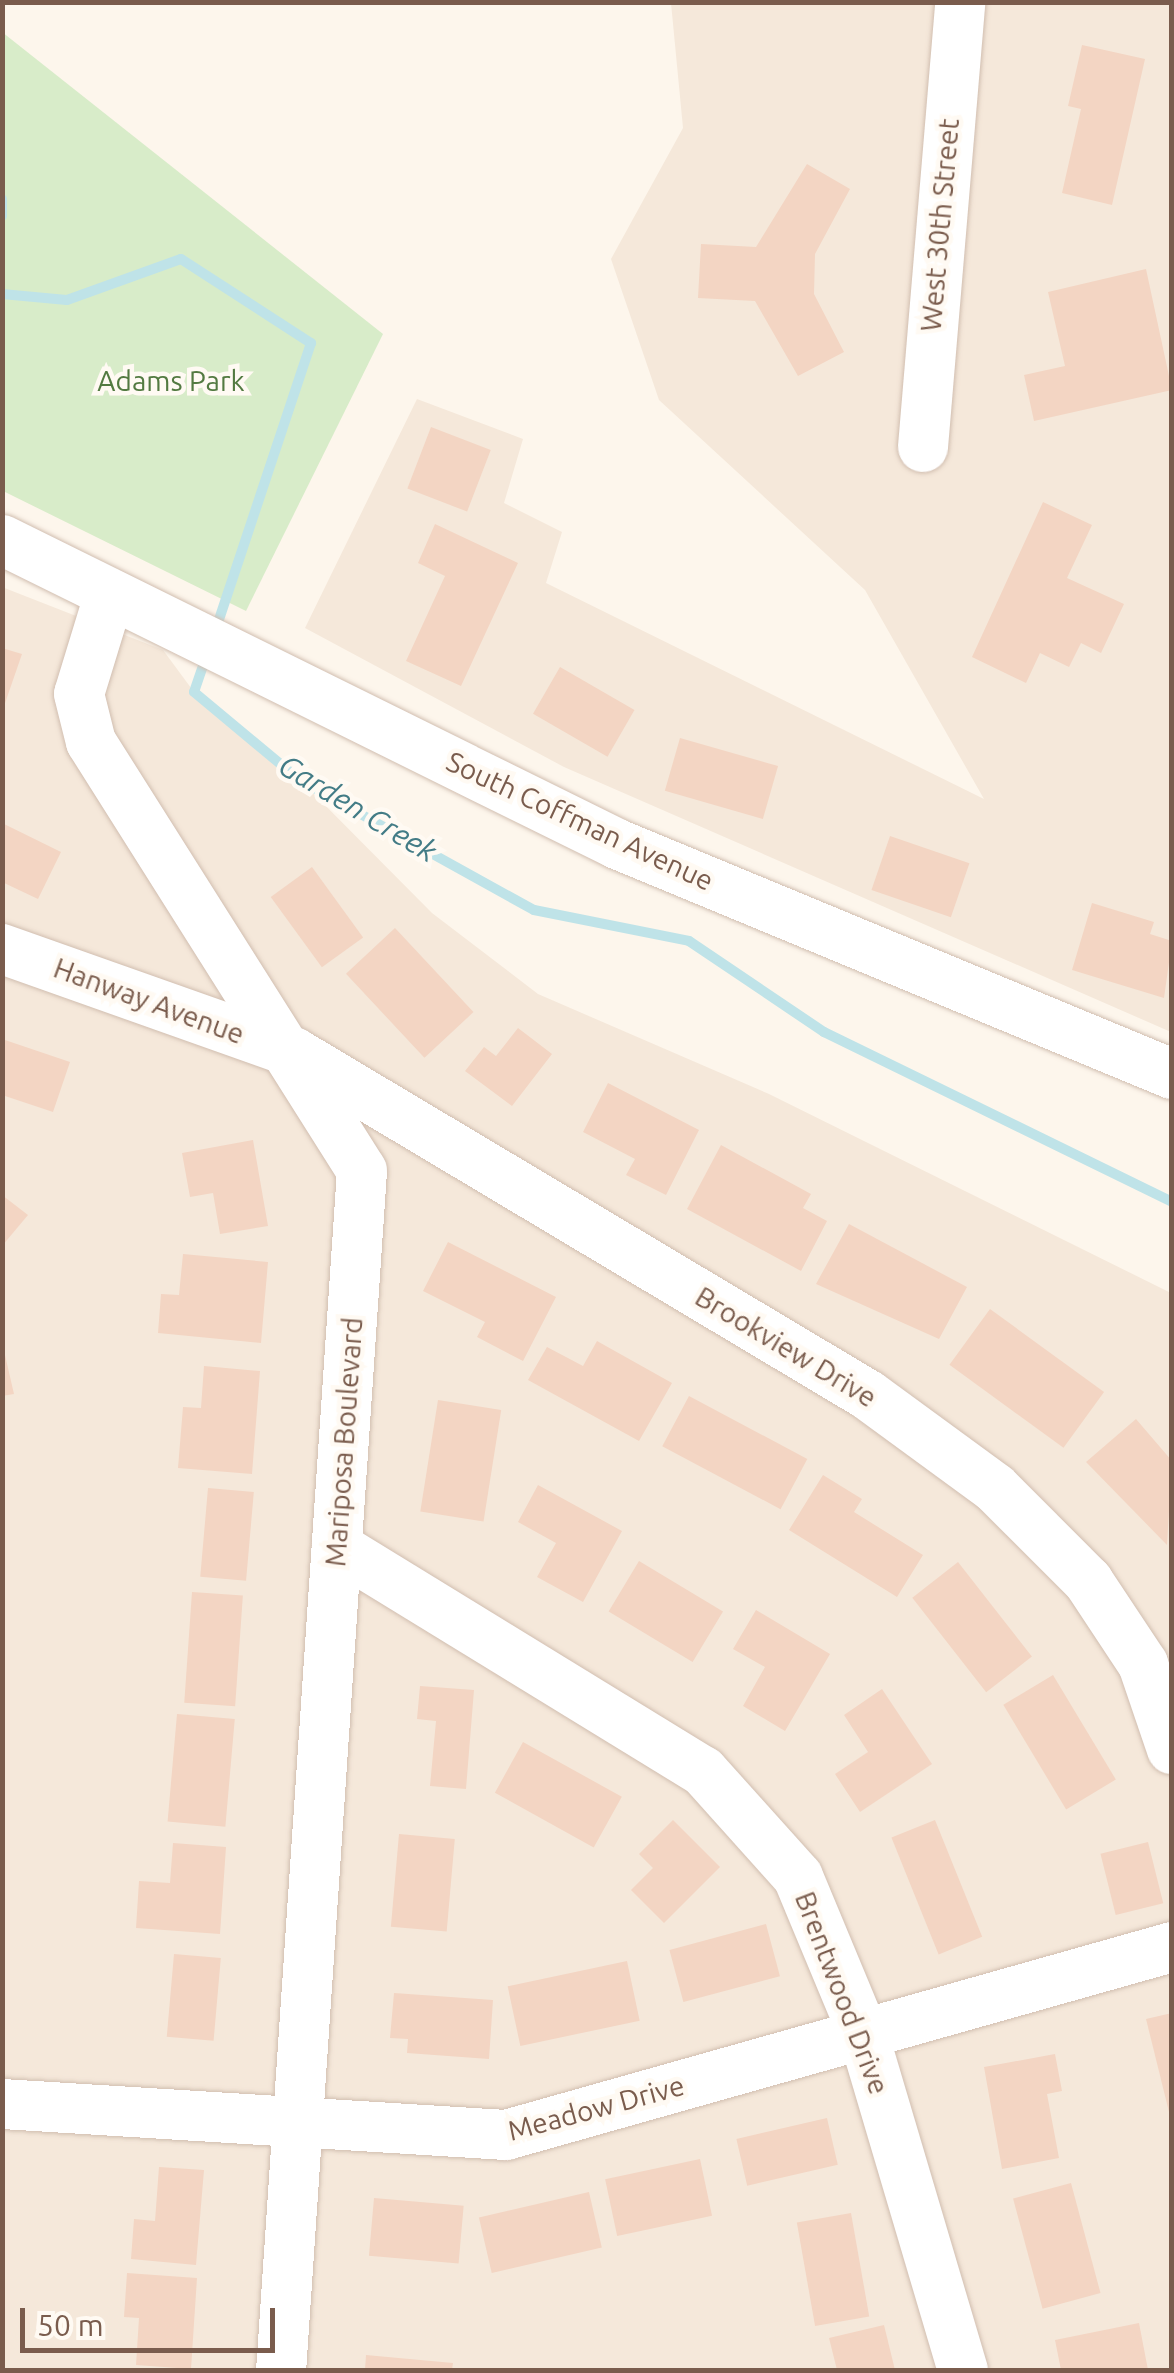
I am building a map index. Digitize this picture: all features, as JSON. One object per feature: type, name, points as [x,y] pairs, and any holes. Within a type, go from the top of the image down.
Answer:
[{"type":"street","name":"West 30th Street","points":[[923,448],[960,2]]},
{"type":"street","name":"South Coffman Avenue","points":[[2,540],[108,596],[267,664],[618,844],[1172,1074]]},
{"type":"street","name":"Mariposa Boulevard","points":[[108,596],[79,694],[91,742],[295,1053],[362,1172],[281,2370]]},
{"type":"street","name":"Hanway Avenue","points":[[2,949],[295,1053]]},
{"type":"street","name":"Brookview Drive","points":[[295,1053],[868,1395],[994,1488],[1088,1580],[1143,1664],[1172,1749]]},
{"type":"street","name":"Brentwood Drive","points":[[336,1547],[703,1771],[798,1877],[863,2033],[963,2370]]},
{"type":"street","name":"Meadow Drive","points":[[2,2104],[506,2135],[1172,1947]]},
{"type":"shaded area","points":[[671,3],[1171,3],[1171,1032],[564,767],[305,628],[417,399],[523,439],[504,503],[562,532],[546,583],[984,799],[865,590],[659,400],[611,259],[683,128]]},
{"type":"shaded area","points":[[2,587],[163,650],[194,692],[301,781],[432,913],[538,994],[769,1094],[1171,1293],[1171,2370],[3,2370]]},
{"type":"green space","name":"Adams Park","points":[[2,32],[383,334],[246,611],[3,491]]},
{"type":"building","points":[[1082,45],[1145,59],[1112,205],[1062,193],[1081,109],[1068,106]]},
{"type":"building","points":[[807,164],[850,189],[815,254],[814,294],[844,352],[798,376],[755,301],[698,298],[701,244],[756,247]]},
{"type":"building","points":[[1146,269],[1172,390],[1034,421],[1024,375],[1065,366],[1048,292]]},
{"type":"building","points":[[431,427],[491,450],[467,512],[407,489]]},
{"type":"building","points":[[1043,502],[1092,525],[1067,578],[1124,604],[1101,653],[1081,643],[1069,667],[1040,653],[1026,683],[972,657]]},
{"type":"building","points":[[435,524],[518,563],[461,686],[406,661],[445,576],[418,563]]},
{"type":"building","points":[[2,648],[22,654],[3,709],[2,709]]},
{"type":"building","points":[[560,667],[634,710],[607,757],[533,714]]},
{"type":"building","points":[[680,738],[778,766],[763,819],[665,791]]},
{"type":"building","points":[[2,823],[61,852],[38,899],[2,882]]},
{"type":"building","points":[[890,836],[969,863],[951,917],[871,890]]},
{"type":"building","points":[[312,867],[363,937],[322,967],[271,897]]},
{"type":"building","points":[[1092,903],[1154,922],[1150,934],[1172,941],[1164,998],[1072,970]]},
{"type":"building","points":[[395,928],[473,1012],[424,1058],[346,974]]},
{"type":"building","points":[[518,1028],[552,1054],[512,1106],[465,1071],[484,1047],[496,1056]]},
{"type":"building","points":[[2,1039],[70,1062],[53,1112],[2,1095]]},
{"type":"building","points":[[608,1083],[699,1130],[666,1195],[626,1175],[635,1159],[583,1132]]},
{"type":"building","points":[[253,1140],[268,1226],[220,1234],[213,1193],[190,1197],[182,1153]]},
{"type":"building","points":[[721,1145],[811,1194],[803,1208],[827,1221],[801,1271],[687,1209]]},
{"type":"building","points":[[2,1195],[28,1215],[2,1246]]},
{"type":"building","points":[[849,1224],[967,1287],[939,1339],[816,1284]]},
{"type":"building","points":[[448,1242],[556,1297],[523,1361],[477,1337],[485,1322],[423,1291]]},
{"type":"building","points":[[183,1254],[268,1262],[261,1343],[158,1333],[161,1294],[179,1295]]},
{"type":"building","points":[[990,1309],[1104,1392],[1064,1448],[949,1365]]},
{"type":"building","points":[[597,1341],[672,1383],[639,1441],[528,1380],[547,1347],[583,1366]]},
{"type":"building","points":[[2,1342],[14,1394],[2,1396]]},
{"type":"building","points":[[204,1366],[260,1371],[252,1474],[178,1468],[183,1407],[201,1408]]},
{"type":"building","points":[[689,1396],[807,1459],[781,1509],[662,1446]]},
{"type":"building","points":[[438,1400],[501,1410],[484,1522],[420,1512]]},
{"type":"building","points":[[1136,1419],[1172,1461],[1167,1545],[1086,1462]]},
{"type":"building","points":[[823,1475],[862,1499],[854,1512],[923,1555],[897,1597],[789,1530]]},
{"type":"building","points":[[538,1485],[622,1531],[583,1602],[537,1577],[556,1543],[518,1522]]},
{"type":"building","points":[[208,1488],[254,1492],[246,1581],[200,1577]]},
{"type":"building","points":[[639,1561],[723,1611],[693,1662],[609,1612]]},
{"type":"building","points":[[958,1562],[1032,1657],[986,1692],[912,1598]]},
{"type":"building","points":[[192,1592],[243,1596],[235,1706],[184,1703]]},
{"type":"building","points":[[756,1610],[830,1654],[785,1731],[743,1706],[765,1667],[733,1649]]},
{"type":"building","points":[[1053,1675],[1116,1780],[1066,1809],[1003,1705]]},
{"type":"building","points":[[420,1686],[474,1690],[466,1789],[430,1786],[436,1721],[417,1719]]},
{"type":"building","points":[[882,1689],[932,1764],[860,1812],[835,1774],[868,1752],[844,1715]]},
{"type":"building","points":[[177,1714],[235,1719],[225,1827],[168,1822]]},
{"type":"building","points":[[523,1742],[622,1797],[594,1848],[495,1793]]},
{"type":"building","points":[[673,1820],[720,1867],[664,1923],[631,1890],[653,1868],[639,1854]]},
{"type":"building","points":[[935,1820],[982,1937],[939,1954],[891,1838]]},
{"type":"building","points":[[399,1834],[455,1839],[447,1932],[391,1927]]},
{"type":"building","points":[[1148,1842],[1163,1903],[1116,1915],[1100,1854]]},
{"type":"building","points":[[173,1843],[226,1847],[220,1934],[136,1928],[139,1881],[170,1883]]},
{"type":"building","points":[[766,1924],[780,1976],[683,2002],[669,1950]]},
{"type":"building","points":[[174,1954],[221,1958],[214,2041],[167,2037]]},
{"type":"building","points":[[627,1961],[640,2021],[520,2046],[508,1986]]},
{"type":"building","points":[[394,1993],[493,2000],[489,2059],[407,2053],[408,2039],[390,2038]]},
{"type":"building","points":[[1172,2013],[1172,2116],[1170,2116],[1146,2019]]},
{"type":"building","points":[[1055,2054],[1062,2091],[1047,2094],[1059,2158],[1002,2169],[984,2067]]},
{"type":"building","points":[[827,2118],[838,2165],[747,2186],[736,2139]]},
{"type":"building","points":[[700,2159],[712,2216],[617,2236],[605,2179]]},
{"type":"building","points":[[159,2167],[204,2170],[196,2265],[131,2259],[134,2219],[155,2221]]},
{"type":"building","points":[[1071,2183],[1101,2293],[1043,2309],[1013,2199]]},
{"type":"building","points":[[589,2192],[602,2248],[492,2273],[479,2217]]},
{"type":"building","points":[[374,2198],[464,2206],[459,2264],[369,2256]]},
{"type":"building","points":[[851,2213],[869,2316],[815,2326],[797,2223]]},
{"type":"building","points":[[127,2273],[197,2278],[191,2369],[136,2365],[139,2318],[124,2317]]},
{"type":"building","points":[[1139,2323],[1148,2370],[1061,2370],[1055,2340]]},
{"type":"building","points":[[884,2325],[895,2370],[837,2370],[829,2338]]},
{"type":"building","points":[[366,2355],[453,2363],[452,2370],[365,2370]]},
{"type":"waterway","name":"Garden Creek","points":[[2,199],[2,216]]},
{"type":"waterway","name":"Garden Creek","points":[[2,294],[67,300],[181,259],[311,343],[216,628]]},
{"type":"waterway","name":"Garden Creek","points":[[207,654],[194,692],[301,781],[534,910],[689,941],[824,1032],[1172,1202]]}]
